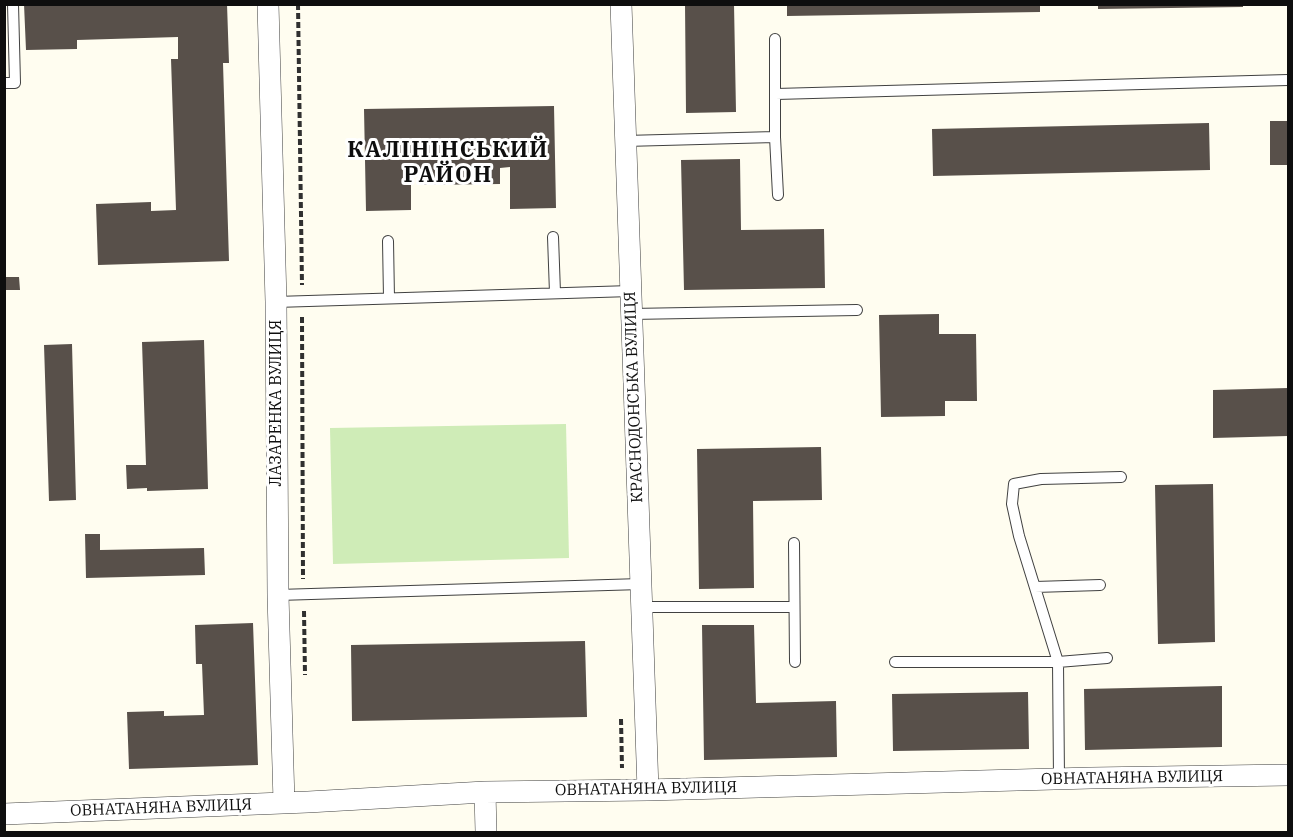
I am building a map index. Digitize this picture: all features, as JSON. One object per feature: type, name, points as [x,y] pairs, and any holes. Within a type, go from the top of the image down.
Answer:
[{"type":"street","name":"ЛАЗАРЕНКА ВУЛИЦЯ","points":[[268,4],[276,302],[278,595],[284,802]]},
{"type":"street","name":"КРАСНОДОНСЬКА ВУЛИЦЯ","points":[[621,4],[648,790]]},
{"type":"street","name":"ОВНАТАНЯНА ВУЛИЦЯ","points":[[4,814],[485,792],[1288,775]]},
{"type":"street","points":[[485,792],[486,832]]},
{"type":"lane","points":[[4,83],[15,83],[13,4]]},
{"type":"lane","points":[[775,39],[775,137],[778,195]]},
{"type":"lane","points":[[776,94],[1288,80]]},
{"type":"lane","points":[[626,141],[775,137]]},
{"type":"lane","points":[[553,237],[555,293]]},
{"type":"lane","points":[[388,241],[389,298]]},
{"type":"lane","points":[[276,302],[631,291]]},
{"type":"lane","points":[[631,314],[857,310]]},
{"type":"lane","points":[[1059,779],[1058,662],[1019,536],[1012,504],[1014,484],[1041,478],[1121,477]]},
{"type":"lane","points":[[794,543],[795,662]]},
{"type":"lane","points":[[278,595],[641,584]]},
{"type":"lane","points":[[1035,587],[1100,585]]},
{"type":"lane","points":[[642,607],[794,607]]},
{"type":"lane","points":[[895,662],[1058,662],[1107,658]]},
{"type":"path","points":[[298,4],[306,687]]},
{"type":"green space","points":[[566,424],[569,558],[333,564],[330,428]]},
{"type":"building","points":[[24,4],[227,4],[229,63],[223,63],[229,261],[98,265],[96,204],[151,202],[151,211],[176,210],[171,59],[178,59],[178,37],[77,40],[77,49],[26,50]]},
{"type":"building","points":[[685,4],[734,4],[736,112],[686,113]]},
{"type":"building","points":[[787,4],[1040,4],[1040,12],[787,16]]},
{"type":"building","points":[[1098,4],[1243,4],[1243,7],[1098,9]]},
{"type":"building","points":[[554,106],[556,208],[510,209],[510,167],[500,168],[500,184],[424,185],[424,169],[411,169],[411,210],[366,211],[364,109]]},
{"type":"building","points":[[1270,121],[1288,121],[1288,165],[1270,165]]},
{"type":"building","points":[[1209,123],[1210,170],[933,176],[932,129]]},
{"type":"building","points":[[740,159],[741,230],[824,229],[825,288],[684,290],[681,160]]},
{"type":"building","points":[[4,277],[19,277],[20,290],[4,290]]},
{"type":"building","points":[[939,314],[939,334],[976,334],[977,401],[945,401],[945,416],[881,417],[879,315]]},
{"type":"building","points":[[204,340],[208,489],[147,491],[147,488],[127,489],[126,465],[146,465],[142,342]]},
{"type":"building","points":[[72,344],[76,500],[49,501],[44,345]]},
{"type":"building","points":[[1288,388],[1288,436],[1213,438],[1213,390]]},
{"type":"building","points":[[821,447],[822,500],[753,501],[754,588],[699,589],[697,449]]},
{"type":"building","points":[[1213,484],[1215,642],[1158,644],[1155,485]]},
{"type":"building","points":[[85,534],[100,534],[100,550],[204,548],[205,575],[86,578]]},
{"type":"building","points":[[253,623],[258,765],[129,769],[127,712],[164,711],[164,716],[204,715],[202,664],[196,664],[195,625]]},
{"type":"building","points":[[702,625],[754,625],[756,703],[836,701],[837,757],[704,760]]},
{"type":"building","points":[[585,641],[587,717],[352,721],[351,645]]},
{"type":"building","points":[[1222,686],[1222,747],[1085,750],[1084,689]]},
{"type":"building","points":[[1028,692],[1029,749],[893,751],[892,694]]},
{"type":"district","name":"КАЛІНІНСЬКИЙ РАЙОН","points":[[448,164]]}]
